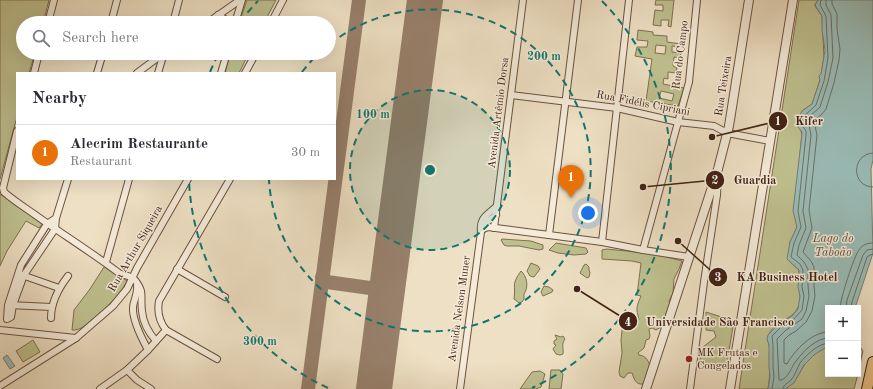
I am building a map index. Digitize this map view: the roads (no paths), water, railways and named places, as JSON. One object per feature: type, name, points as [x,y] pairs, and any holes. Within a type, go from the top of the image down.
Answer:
[{"type":"main road","points":[[867,389],[873,362]]},
{"type":"street","points":[[50,16],[54,0]]},
{"type":"street","points":[[113,16],[117,0]]},
{"type":"street","points":[[175,16],[179,0]]},
{"type":"street","points":[[218,15],[241,0]]},
{"type":"street","points":[[237,16],[241,0]]},
{"type":"street","points":[[275,16],[283,0]]},
{"type":"street","name":"Avenida Artêmio Dorsa","points":[[494,228],[523,0]]},
{"type":"street","points":[[549,235],[578,0]]},
{"type":"street","points":[[602,242],[629,0]]},
{"type":"street","name":"Rua do Campo","points":[[643,250],[691,70],[697,0]]},
{"type":"street","name":"Rua Teixeira","points":[[690,389],[717,195],[718,169],[727,133],[749,0]]},
{"type":"street","points":[[730,389],[793,0]]},
{"type":"street","points":[[34,72],[37,60]]},
{"type":"street","points":[[97,72],[101,60]]},
{"type":"street","points":[[142,72],[156,60]]},
{"type":"street","points":[[158,72],[162,60]]},
{"type":"street","points":[[221,72],[225,60]]},
{"type":"street","points":[[246,72],[252,60]]},
{"type":"street","name":"Rua Fidélis Cipriani","points":[[511,96],[566,101],[617,108],[678,122],[714,126],[727,133],[770,141]]},
{"type":"street","points":[[16,138],[3,188],[4,192],[47,224],[106,262],[120,274],[132,278],[142,289],[142,310],[145,326],[156,341]]},
{"type":"street","points":[[9,162],[16,158]]},
{"type":"street","points":[[646,389],[718,169]]},
{"type":"street","points":[[51,307],[10,305],[21,275],[39,253],[55,229],[56,218],[68,180]]},
{"type":"street","points":[[106,262],[129,180]]},
{"type":"street","name":"Rua Arthur Siqueira","points":[[0,386],[76,338],[113,306],[127,290],[137,268],[187,180]]},
{"type":"street","points":[[217,359],[166,330],[159,317],[158,305],[177,269],[229,180]]},
{"type":"street","name":"Avenida Nelson Muner","points":[[460,389],[482,230],[480,227],[482,220],[497,206]]},
{"type":"street","points":[[482,230],[487,222],[496,216]]},
{"type":"street","points":[[21,275],[21,265],[47,224],[56,218]]},
{"type":"street","points":[[482,230],[488,227],[602,242],[689,257]]},
{"type":"street","points":[[32,248],[39,253]]},
{"type":"street","points":[[177,269],[225,297]]},
{"type":"street","points":[[21,275],[59,288]]},
{"type":"street","points":[[51,318],[51,307],[59,288],[68,276]]},
{"type":"street","points":[[137,284],[138,292],[133,308],[133,314],[148,350]]},
{"type":"street","points":[[0,330],[76,338]]},
{"type":"street","points":[[100,389],[127,370],[166,330]]},
{"type":"street","points":[[127,370],[137,380],[150,389]]},
{"type":"water","name":"Lago do Taboão","points":[[818,0],[873,0],[873,160],[871,169],[873,253],[856,305],[825,305],[825,348],[814,355],[804,365],[794,383],[785,389],[768,389],[770,377],[768,335],[780,322],[792,316],[798,309],[800,296],[798,287],[799,270],[787,259],[790,242],[797,227],[793,211],[802,134],[798,127],[800,115],[802,111],[812,104],[820,80],[819,76],[821,74],[825,50],[822,30],[822,16],[815,5]]},
{"type":"water","points":[[7,355],[15,366],[10,369],[3,358]]},
{"type":"place","name":"Kifer","points":[[712,137]]},
{"type":"place","name":"Guardia","points":[[643,187]]},
{"type":"place","name":"Alecrim Restaurante","points":[[571,198]]},
{"type":"place","name":"KA Business Hotel","points":[[678,241]]},
{"type":"place","name":"Universidade São Francisco","points":[[577,289]]},
{"type":"place","name":"MK Frutas e Congelados","points":[[689,359]]}]
